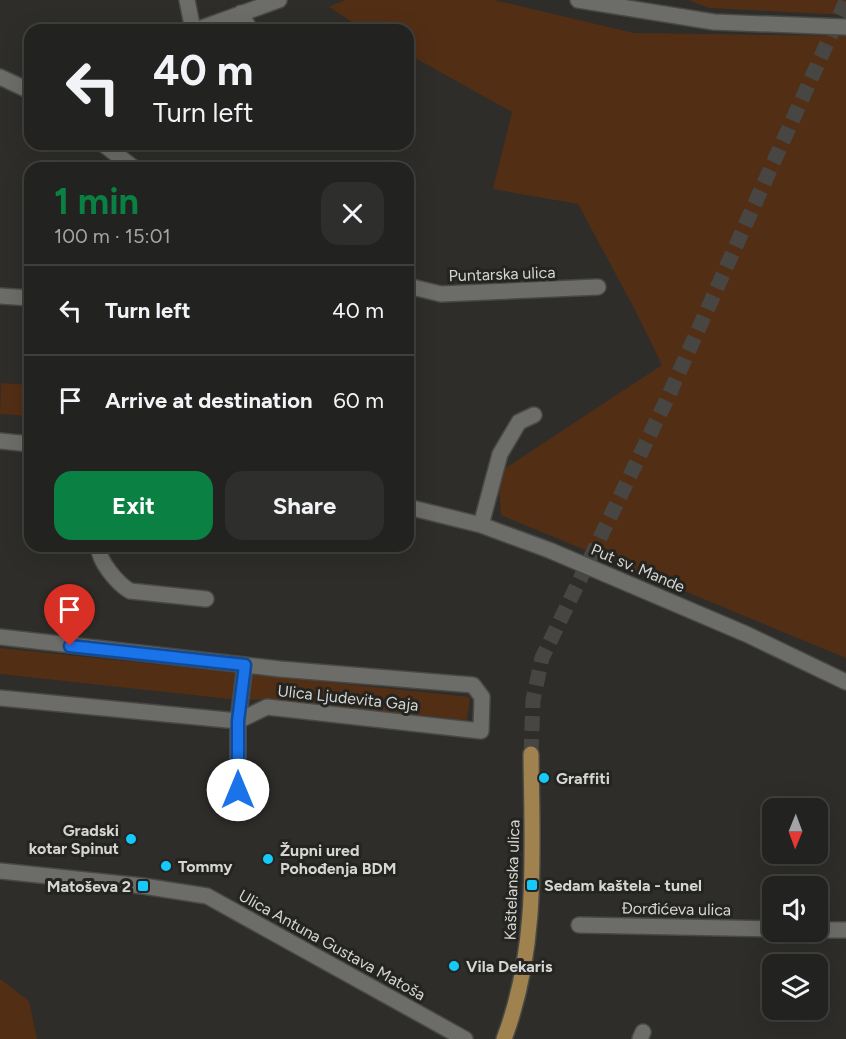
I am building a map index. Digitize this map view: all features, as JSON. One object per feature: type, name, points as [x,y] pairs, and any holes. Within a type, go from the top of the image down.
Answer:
[{"type":"main road","name":"Kaštelanska ulica","points":[[504,1039],[516,1006],[529,944],[532,885],[531,754]]},
{"type":"street","points":[[187,0],[193,24]]},
{"type":"street","points":[[211,24],[279,0]]},
{"type":"street","points":[[578,0],[714,22],[846,27]]},
{"type":"street","points":[[240,13],[246,24]]},
{"type":"street","points":[[0,77],[24,87]]},
{"type":"street","points":[[111,150],[126,162]]},
{"type":"street","name":"Puntarska ulica","points":[[414,287],[441,294],[598,288]]},
{"type":"street","points":[[0,296],[24,298]]},
{"type":"street","points":[[481,525],[500,453],[519,422],[534,415]]},
{"type":"street","points":[[0,441],[24,443]]},
{"type":"street","name":"Put sv. Mande","points":[[414,508],[481,525],[549,550],[663,598],[846,682]]},
{"type":"street","points":[[99,552],[108,569],[130,591],[206,599]]},
{"type":"street","points":[[0,637],[245,665],[238,721],[238,790]]},
{"type":"street","name":"Ulica Ljudevita Gaja","points":[[238,721],[267,707],[481,731],[482,697],[473,685],[245,665]]},
{"type":"street","points":[[0,698],[238,721]]},
{"type":"street","name":"Ulica Antuna Gustava Matoša","points":[[0,871],[143,886],[207,896],[465,1039]]},
{"type":"street","name":"Đorđićeva ulica","points":[[579,925],[762,929]]},
{"type":"street","points":[[828,930],[846,930]]},
{"type":"shaded area","points":[[345,0],[494,0],[634,33],[846,36],[846,658],[501,515],[498,473],[662,365],[578,204],[493,189],[512,112],[414,57],[414,24],[355,24],[329,7]]},
{"type":"shaded area","points":[[688,0],[846,0],[846,15],[709,8]]},
{"type":"shaded area","points":[[1,383],[24,385],[24,416],[0,414]]},
{"type":"shaded area","points":[[0,648],[470,697],[467,720],[272,699],[239,700],[0,674]]},
{"type":"shaded area","points":[[0,979],[29,1001],[37,1039],[0,1039]]},
{"type":"tunnel","points":[[531,754],[533,700],[542,658],[667,399],[846,1]]},
{"type":"place","name":"Graffiti","points":[[544,778]]},
{"type":"place","name":"Gradski kotar Spinut","points":[[131,839]]},
{"type":"place","name":"Župni ured Pohođenja BDM","points":[[268,859]]},
{"type":"place","name":"Tommy","points":[[166,866]]},
{"type":"place","name":"Sedam kaštela - tunel","points":[[532,885]]},
{"type":"place","name":"Matoševa 2","points":[[143,886]]},
{"type":"place","name":"Vila Dekaris","points":[[454,966]]},
{"type":"route","points":[[70,646],[245,665],[238,721],[238,790]]}]
